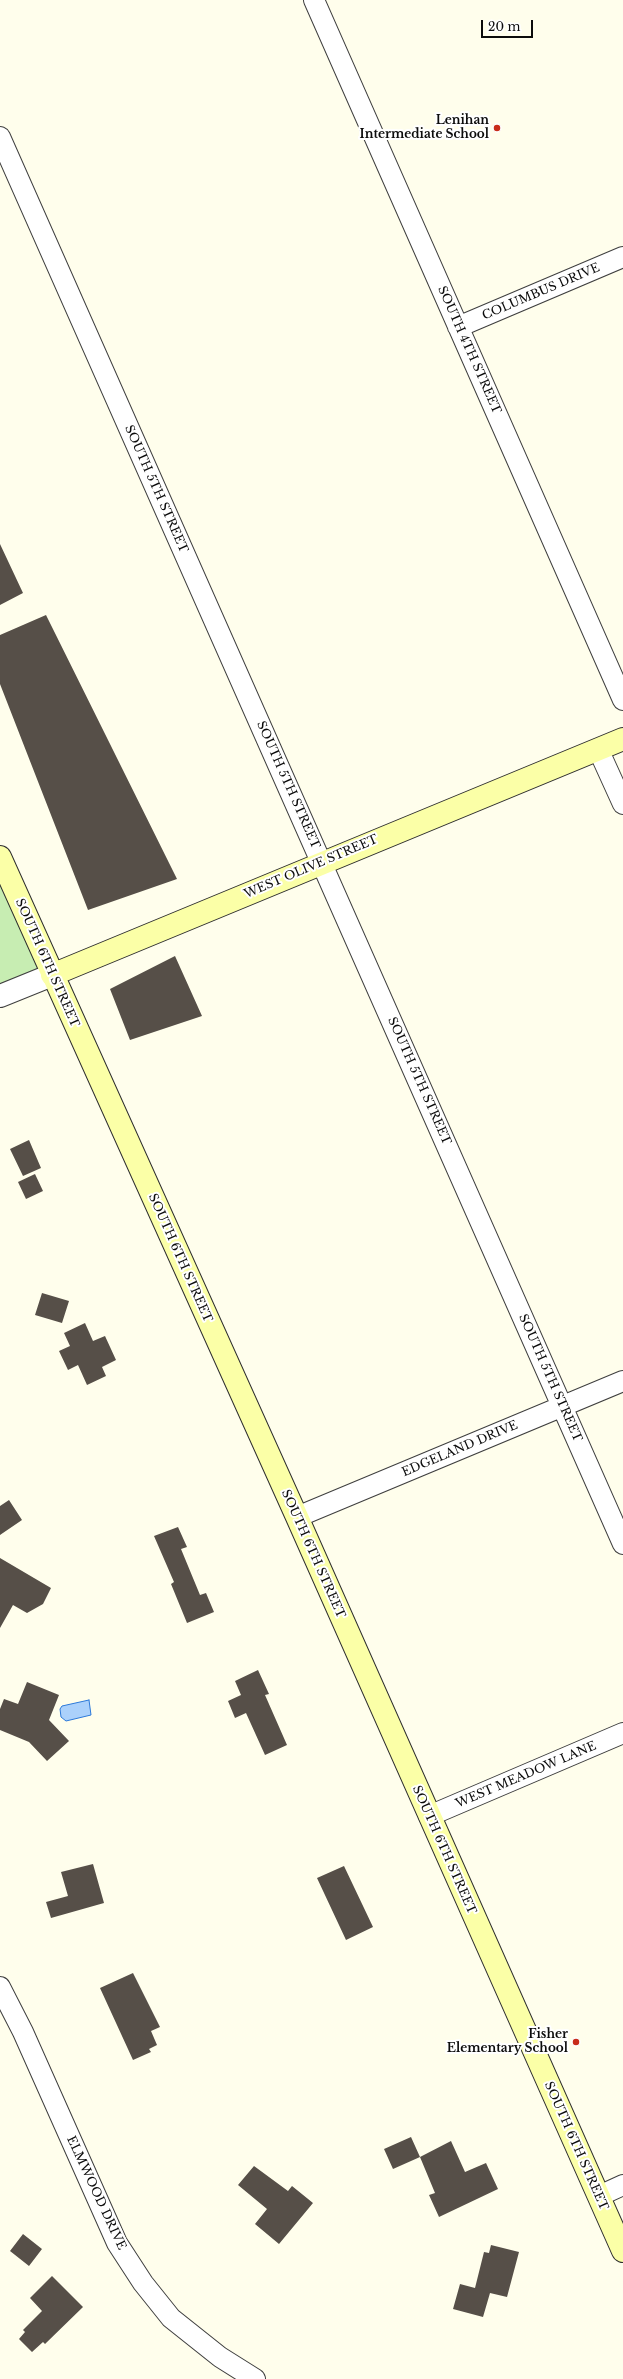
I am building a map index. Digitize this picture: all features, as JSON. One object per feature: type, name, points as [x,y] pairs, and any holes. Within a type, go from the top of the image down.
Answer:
[{"type":"main road","name":"WEST OLIVE STREET","points":[[52,975],[623,739]]},
{"type":"main road","name":"SOUTH 6TH STREET","points":[[0,858],[297,1518],[623,2251]]},
{"type":"street","name":"SOUTH 4TH STREET","points":[[314,0],[623,700]]},
{"type":"street","name":"SOUTH 5TH STREET","points":[[0,136],[623,1544]]},
{"type":"street","name":"COLUMBUS DRIVE","points":[[458,327],[623,257]]},
{"type":"street","points":[[598,749],[623,804]]},
{"type":"street","name":"WEST OLIVE STREET","points":[[0,996],[52,975]]},
{"type":"street","name":"EDGELAND DRIVE","points":[[297,1518],[623,1381]]},
{"type":"street","name":"WEST MEADOW LANE","points":[[429,1816],[623,1734]]},
{"type":"street","name":"ELMWOOD DRIVE","points":[[0,1987],[23,2032],[96,2199],[121,2249],[144,2283],[171,2318],[220,2357],[256,2379]]},
{"type":"street","points":[[598,2196],[623,2185]]},
{"type":"green space","points":[[0,864],[52,975],[0,996]]},
{"type":"water","points":[[89,1700],[91,1715],[66,1721],[61,1717],[60,1709],[62,1706]]},
{"type":"building","points":[[0,544],[23,593],[0,605]]},
{"type":"building","points":[[46,615],[177,879],[88,910],[0,684],[0,635]]},
{"type":"building","points":[[175,956],[202,1016],[130,1040],[110,989]]},
{"type":"building","points":[[29,1140],[41,1168],[23,1176],[10,1149]]},
{"type":"building","points":[[35,1174],[43,1191],[26,1199],[18,1182]]},
{"type":"building","points":[[42,1293],[69,1301],[62,1323],[35,1315]]},
{"type":"building","points":[[85,1323],[93,1341],[105,1336],[116,1360],[102,1367],[106,1376],[87,1385],[78,1365],[68,1370],[59,1351],[70,1346],[64,1333]]},
{"type":"building","points":[[9,1500],[22,1520],[0,1535],[0,1506]]},
{"type":"building","points":[[178,1527],[187,1547],[181,1549],[200,1595],[206,1593],[214,1612],[187,1623],[171,1584],[174,1582],[154,1536]]},
{"type":"building","points":[[0,1558],[51,1588],[43,1604],[27,1613],[13,1605],[0,1628]]},
{"type":"building","points":[[258,1670],[269,1694],[265,1695],[287,1745],[265,1755],[246,1713],[235,1718],[228,1701],[241,1695],[235,1681]]},
{"type":"building","points":[[27,1682],[59,1695],[49,1720],[69,1741],[47,1761],[29,1742],[0,1730],[0,1709],[4,1699],[18,1704]]},
{"type":"building","points":[[93,1864],[104,1903],[51,1918],[46,1902],[68,1896],[61,1872]]},
{"type":"building","points":[[344,1866],[373,1927],[346,1940],[317,1878]]},
{"type":"building","points":[[133,1973],[160,2027],[151,2031],[157,2045],[149,2049],[151,2052],[133,2060],[100,1988]]},
{"type":"building","points":[[411,2137],[420,2157],[393,2169],[384,2149]]},
{"type":"building","points":[[451,2141],[465,2172],[486,2163],[498,2189],[439,2217],[429,2195],[435,2193],[420,2157]]},
{"type":"building","points":[[254,2166],[288,2191],[292,2186],[313,2203],[279,2244],[255,2224],[267,2209],[238,2185]]},
{"type":"building","points":[[23,2234],[42,2249],[29,2266],[10,2251]]},
{"type":"building","points":[[491,2245],[519,2252],[507,2297],[490,2293],[483,2317],[453,2309],[460,2284],[475,2288],[484,2252],[489,2253]]},
{"type":"building","points":[[52,2276],[83,2307],[45,2344],[43,2342],[32,2352],[19,2339],[25,2332],[23,2330],[42,2311],[30,2298]]},
{"type":"place","name":"Lenihan Intermediate School","points":[[497,128]]},
{"type":"place","name":"Fisher Elementary School","points":[[576,2042]]}]
